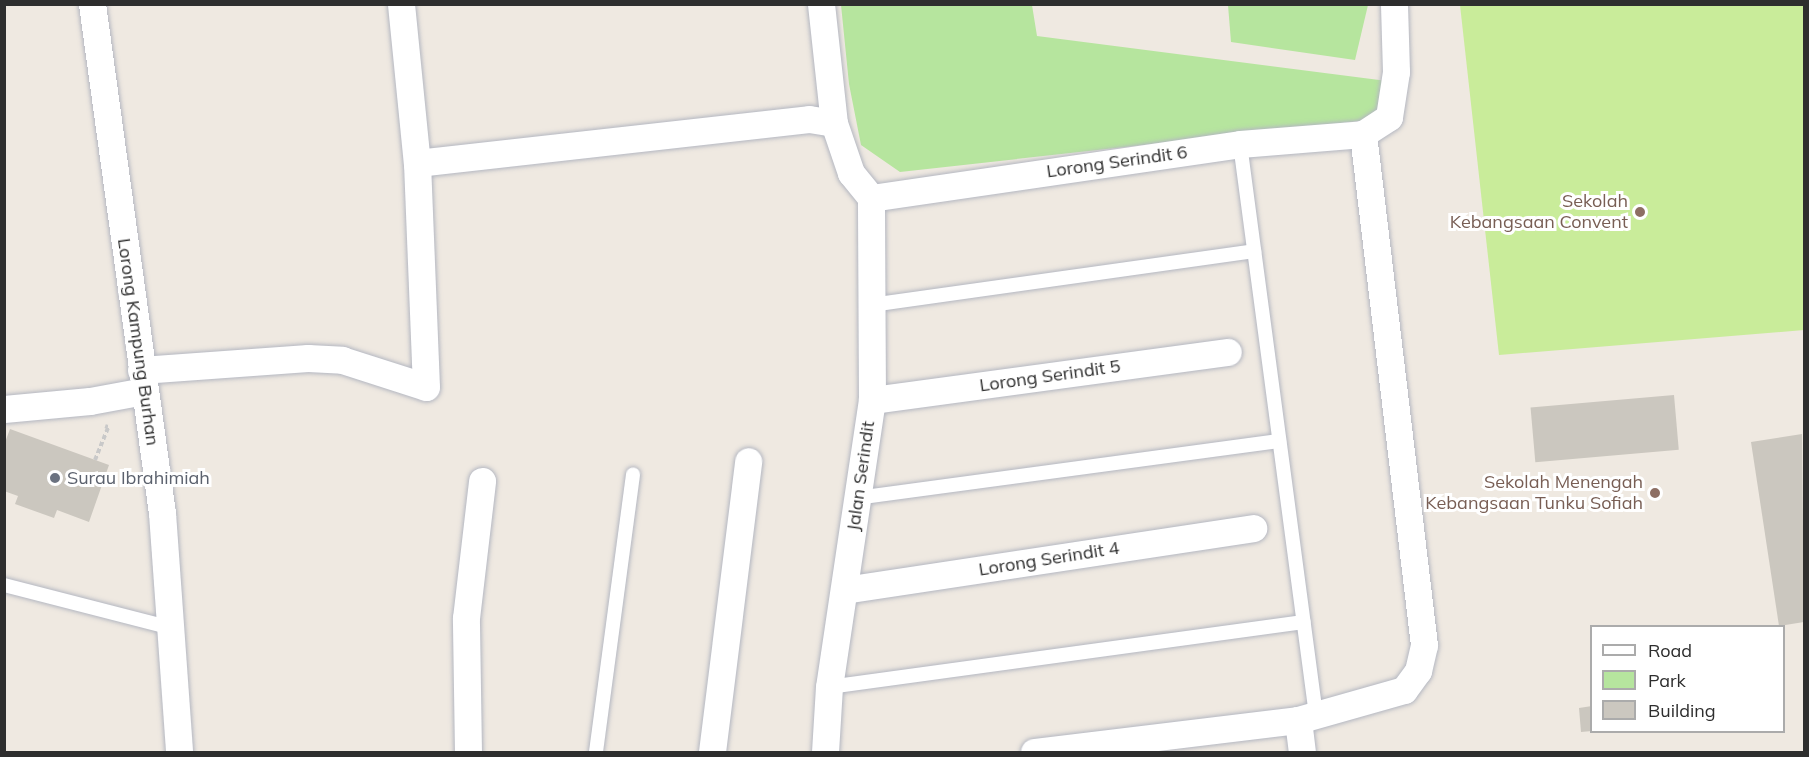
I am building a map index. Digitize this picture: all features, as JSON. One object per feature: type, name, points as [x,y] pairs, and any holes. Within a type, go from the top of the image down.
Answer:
[{"type":"street","name":"Lorong Kampung Burhan","points":[[92,4],[162,513],[172,628],[179,753]]},
{"type":"street","points":[[4,409],[90,401],[143,381],[308,358],[342,360],[426,387],[417,163],[401,4]]},
{"type":"street","points":[[821,4],[834,123],[851,173],[871,198]]},
{"type":"street","points":[[1034,753],[1307,717],[1404,690],[1418,671],[1424,645],[1363,134],[1389,117],[1396,72],[1394,4]]},
{"type":"street","points":[[417,163],[809,119],[834,123]]},
{"type":"street","name":"Lorong Serindit 6","points":[[871,198],[1240,144],[1363,134]]},
{"type":"street","name":"Jalan Serindit","points":[[825,753],[829,687],[872,400],[871,198]]},
{"type":"street","name":"Lorong Serindit 5","points":[[872,400],[1228,351]]},
{"type":"street","points":[[712,753],[748,461]]},
{"type":"street","points":[[468,753],[466,618],[482,481]]},
{"type":"street","name":"Lorong Serindit 4","points":[[844,590],[1253,528]]},
{"type":"street","points":[[1302,753],[1307,717]]},
{"type":"lane","points":[[1240,144],[1304,622],[1307,717]]},
{"type":"lane","points":[[871,305],[1254,251]]},
{"type":"lane","points":[[857,498],[1279,441]]},
{"type":"lane","points":[[596,753],[633,474]]},
{"type":"lane","points":[[4,585],[172,628]]},
{"type":"lane","points":[[829,687],[1304,622]]},
{"type":"green space","points":[[1228,4],[1368,5],[1355,60],[1231,42]]},
{"type":"green space","points":[[841,5],[1032,5],[1037,36],[1387,81],[1386,107],[1368,120],[900,172],[861,145],[849,84]]},
{"type":"green space","name":"Sekolah Kebangsaan Convent","points":[[1460,5],[1804,5],[1804,330],[1499,355]]},
{"type":"building","points":[[1674,395],[1679,450],[1535,462],[1531,408]]},
{"type":"building","name":"Surau Ibrahimiah","points":[[10,429],[109,465],[89,522],[57,510],[54,518],[15,504],[18,496],[4,491],[4,445]]},
{"type":"building","points":[[1802,434],[1804,622],[1779,625],[1751,442]]},
{"type":"building","points":[[1590,706],[1590,731],[1581,732],[1579,708]]},
{"type":"place","name":"Sekolah Kebangsaan Convent","points":[[1640,212]]},
{"type":"place","name":"Surau Ibrahimiah","points":[[55,478]]},
{"type":"place","name":"Sekolah Menengah Kebangsaan Tunku Sofiah","points":[[1655,493]]}]
